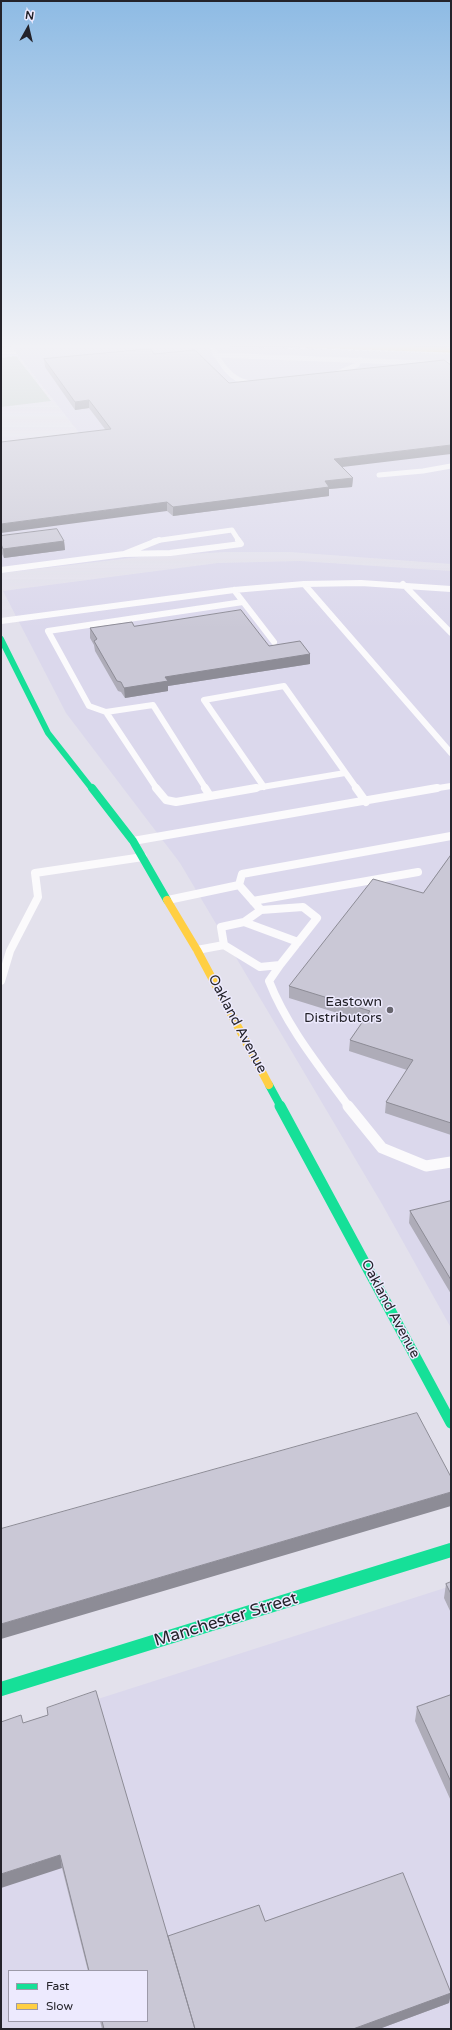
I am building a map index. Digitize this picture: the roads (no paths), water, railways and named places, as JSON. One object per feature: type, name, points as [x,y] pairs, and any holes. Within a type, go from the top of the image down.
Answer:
[{"type":"street","name":"Oakland Avenue","points":[[1,639],[48,733],[133,841],[198,950],[451,1423]]},
{"type":"street","name":"Manchester Street","points":[[1,1689],[451,1550]]},
{"type":"lane","points":[[378,475],[423,471],[451,466]]},
{"type":"lane","points":[[1,570],[124,554],[170,553],[241,544],[232,530],[155,540],[124,554]]},
{"type":"lane","points":[[304,584],[451,753]]},
{"type":"lane","points":[[1,621],[234,590],[304,584],[403,584],[451,588]]},
{"type":"lane","points":[[403,584],[451,633]]},
{"type":"lane","points":[[234,590],[274,642]]},
{"type":"lane","points":[[210,796],[153,705],[106,712],[88,706],[48,631],[244,602]]},
{"type":"lane","points":[[264,787],[204,700],[284,686],[366,802]]},
{"type":"lane","points":[[106,712],[161,796],[166,800],[176,802],[345,773]]},
{"type":"lane","points":[[133,841],[366,802],[451,786]]},
{"type":"lane","points":[[238,885],[242,874],[451,836]]},
{"type":"lane","points":[[1,981],[10,951],[38,898],[35,873],[143,857]]},
{"type":"lane","points":[[253,901],[418,872]]},
{"type":"lane","points":[[168,900],[238,885]]},
{"type":"lane","points":[[238,885],[261,910]]},
{"type":"lane","points":[[280,965],[260,968],[224,944],[221,927],[244,922],[261,910],[303,907],[317,918],[269,981],[276,999],[311,1055],[362,1125],[382,1148],[426,1166],[451,1162]]},
{"type":"lane","points":[[244,922],[298,942]]},
{"type":"lane","points":[[198,950],[224,944]]},
{"type":"place","name":"Eastown Distributors","points":[[390,1010]]}]
